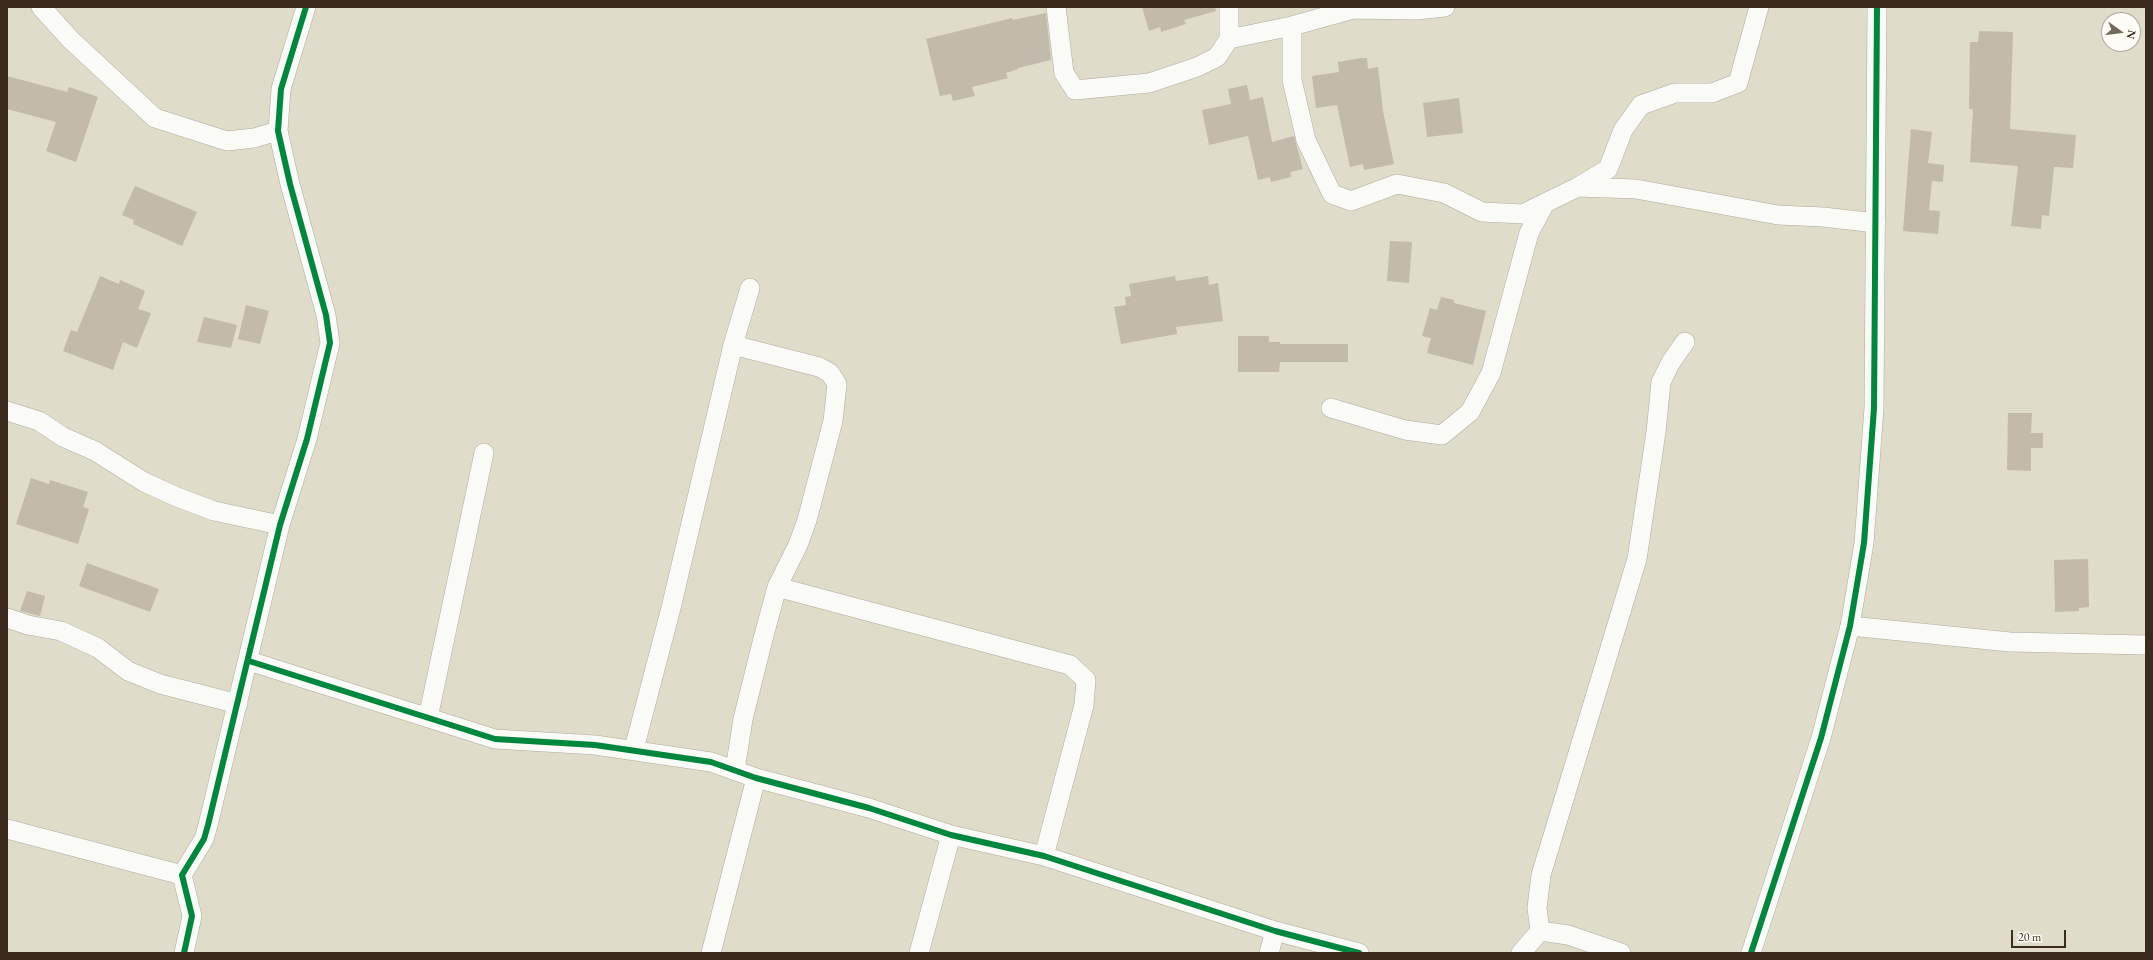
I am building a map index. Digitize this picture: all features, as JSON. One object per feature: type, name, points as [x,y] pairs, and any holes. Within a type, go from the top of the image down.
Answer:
[{"type":"street","points":[[41,7],[71,40],[155,118],[227,141],[254,138],[278,131]]},
{"type":"street","points":[[184,953],[192,916],[182,875],[204,839],[208,825],[249,661],[280,525],[307,439],[330,344],[326,315],[290,184],[278,131],[281,89],[306,7]]},
{"type":"street","points":[[1056,7],[1064,73],[1075,90],[1149,83],[1197,67],[1217,56],[1229,39],[1229,7]]},
{"type":"street","points":[[1229,39],[1292,26],[1353,9],[1416,10],[1444,7]]},
{"type":"street","points":[[1292,26],[1294,88],[1306,140],[1332,194],[1351,201],[1397,184],[1444,193],[1482,212],[1523,214],[1578,187],[1608,169],[1623,130],[1641,105],[1675,93],[1712,93],[1738,83],[1760,7]]},
{"type":"street","points":[[1750,953],[1821,738],[1850,626],[1864,543],[1874,408],[1877,7]]},
{"type":"street","points":[[1578,187],[1636,189],[1778,215],[1876,223]]},
{"type":"street","points":[[1331,408],[1405,430],[1442,435],[1470,412],[1490,373],[1529,233],[1545,203]]},
{"type":"street","points":[[634,749],[671,608],[733,345],[750,288]]},
{"type":"street","points":[[1521,953],[1540,931],[1537,908],[1541,875],[1637,559],[1656,432],[1661,382],[1671,362],[1686,342]]},
{"type":"street","points":[[733,345],[818,367],[830,373],[837,384],[833,420],[807,520],[798,545],[777,587],[744,719],[735,770]]},
{"type":"street","points":[[7,411],[39,421],[63,437],[95,451],[144,482],[177,497],[214,512],[280,525]]},
{"type":"street","points":[[428,718],[484,453]]},
{"type":"street","points":[[777,587],[1070,665],[1086,680],[1084,705],[1044,856]]},
{"type":"street","points":[[7,618],[28,625],[61,631],[98,648],[128,671],[160,684],[238,704]]},
{"type":"street","points":[[1850,626],[2010,642],[2146,645]]},
{"type":"street","points":[[249,661],[360,694],[428,718],[495,739],[634,749],[711,762],[756,778],[870,808],[951,835],[1044,856],[1275,931],[1360,953]]},
{"type":"street","points":[[711,953],[756,778]]},
{"type":"street","points":[[7,829],[182,875]]},
{"type":"street","points":[[919,953],[951,835]]},
{"type":"street","points":[[1269,953],[1275,931]]},
{"type":"street","points":[[1540,931],[1568,934],[1621,953]]},
{"type":"building","points":[[1142,7],[1215,7],[1216,11],[1184,20],[1186,24],[1161,32],[1160,27],[1149,31]]},
{"type":"building","points":[[1046,13],[1051,60],[1018,68],[1006,73],[1008,78],[972,87],[975,96],[953,101],[951,94],[940,96],[926,39],[1012,18],[1013,20]]},
{"type":"building","points":[[1979,31],[2013,32],[2010,129],[2076,135],[2073,168],[2054,167],[2049,216],[2042,215],[2041,229],[2011,226],[2018,166],[1970,162],[1973,109],[1969,109],[1970,42],[1978,42]]},
{"type":"building","points":[[1367,58],[1368,69],[1378,67],[1383,111],[1394,164],[1364,170],[1363,164],[1350,167],[1337,105],[1316,108],[1312,76],[1339,72],[1338,62]]},
{"type":"building","points":[[7,76],[67,92],[69,87],[98,97],[76,162],[46,151],[56,122],[7,109]]},
{"type":"building","points":[[1247,85],[1250,100],[1263,97],[1272,142],[1294,136],[1303,169],[1290,172],[1291,177],[1271,182],[1270,177],[1258,180],[1248,136],[1209,145],[1202,110],[1231,104],[1228,89]]},
{"type":"building","points":[[1459,98],[1463,133],[1427,137],[1423,103]]},
{"type":"building","points":[[1911,129],[1932,132],[1928,163],[1944,165],[1943,182],[1932,181],[1929,210],[1940,211],[1938,234],[1903,231]]},
{"type":"building","points":[[135,186],[197,212],[182,246],[133,224],[134,220],[122,215]]},
{"type":"building","points":[[1390,241],[1412,242],[1409,283],[1387,281]]},
{"type":"building","points":[[100,276],[119,284],[120,280],[145,291],[138,309],[151,313],[137,348],[123,342],[113,370],[63,351],[71,330],[77,332]]},
{"type":"building","points":[[1175,276],[1176,281],[1208,276],[1209,285],[1218,283],[1223,321],[1176,327],[1177,334],[1121,344],[1114,307],[1126,305],[1125,297],[1131,296],[1129,284]]},
{"type":"building","points":[[1441,297],[1454,300],[1454,303],[1486,311],[1473,365],[1427,353],[1431,338],[1422,336],[1430,308],[1437,310]]},
{"type":"building","points":[[246,305],[269,311],[260,344],[238,339]]},
{"type":"building","points":[[204,317],[237,325],[231,348],[197,342]]},
{"type":"building","points":[[1238,336],[1269,336],[1269,342],[1280,342],[1280,344],[1348,344],[1348,362],[1280,362],[1279,372],[1238,372]]},
{"type":"building","points":[[2008,413],[2032,413],[2031,433],[2043,433],[2043,448],[2031,448],[2031,471],[2007,470]]},
{"type":"building","points":[[31,478],[49,484],[50,480],[88,492],[83,507],[89,509],[78,544],[16,524]]},
{"type":"building","points":[[2088,559],[2089,607],[2079,608],[2079,611],[2055,612],[2054,560]]},
{"type":"building","points":[[87,563],[159,589],[150,612],[79,586]]},
{"type":"building","points":[[27,591],[45,596],[40,616],[20,611]]},
{"type":"cycle path","points":[[184,953],[192,916],[182,875],[204,839],[208,825],[280,525],[307,439],[330,343],[326,315],[290,184],[278,131],[281,89],[306,7]]},
{"type":"cycle path","points":[[1751,953],[1821,738],[1850,626],[1864,543],[1874,408],[1877,7]]},
{"type":"cycle path","points":[[249,661],[495,739],[595,745],[711,762],[756,778],[869,808],[951,835],[1044,856],[1275,931],[1359,953]]}]
